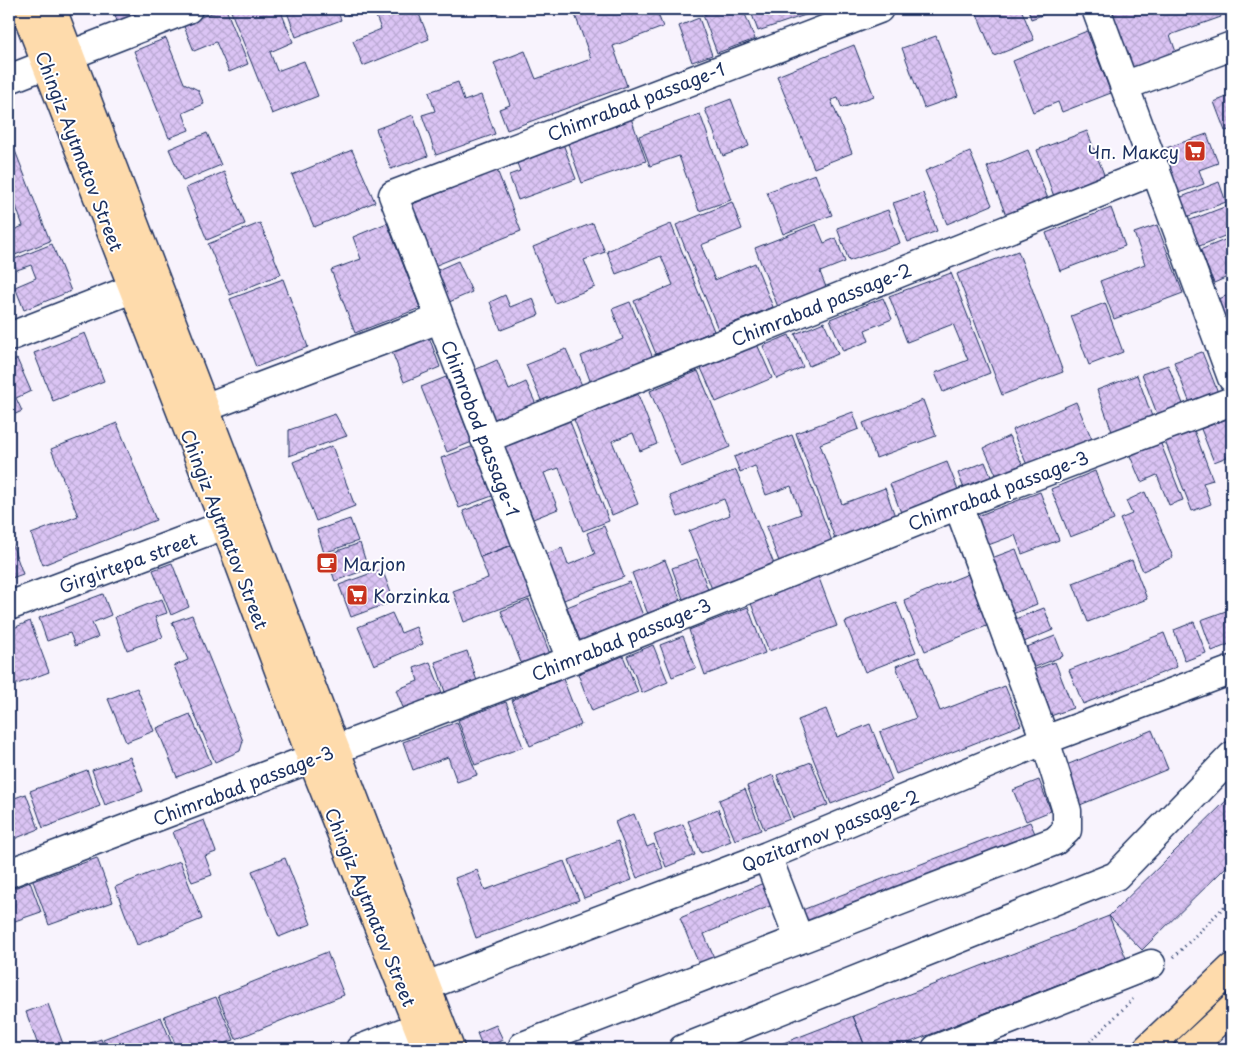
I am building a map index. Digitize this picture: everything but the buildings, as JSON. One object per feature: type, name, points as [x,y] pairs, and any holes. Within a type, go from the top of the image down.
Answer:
[{"type":"main road","name":"Chingiz Aytmatov Street","points":[[25,9],[58,60],[416,990],[428,1032],[450,1049]]},
{"type":"main road","name":"Chingiz Aytmatov Street","points":[[52,9],[58,60]]},
{"type":"main road","points":[[1147,1049],[1232,968]]},
{"type":"main road","points":[[1189,1049],[1223,1018],[1195,1004]]},
{"type":"street","points":[[9,79],[188,9]]},
{"type":"street","name":"Chimrobod passage-1","points":[[570,660],[393,195],[398,191],[879,9]]},
{"type":"street","points":[[1096,9],[1232,378]]},
{"type":"street","points":[[1124,86],[1232,46]]},
{"type":"street","name":"Chimrabad passage-2","points":[[485,439],[1156,170]]},
{"type":"street","points":[[9,337],[145,284]]},
{"type":"street","points":[[194,412],[439,319]]},
{"type":"street","name":"Chimrаbаd passage-3","points":[[9,873],[570,660],[958,505],[1232,401]]},
{"type":"street","points":[[524,1049],[523,1046],[1055,841],[1067,830],[1067,811],[1045,740],[958,505]]},
{"type":"street","name":"Girgirtepa street","points":[[9,606],[236,521]]},
{"type":"street","name":"Qozitarnov passage-2","points":[[416,990],[767,856],[1045,740],[1232,670]]},
{"type":"street","points":[[682,1049],[1116,876],[1232,756]]},
{"type":"street","points":[[767,856],[798,939]]},
{"type":"street","points":[[936,1049],[1151,964]]},
{"type":"street","points":[[360,1049],[428,1032]]},
{"type":"place","name":"Чп. Максу","points":[[1195,151]]},
{"type":"place","name":"Marjon","points":[[327,563]]},
{"type":"place","name":"Korzinka","points":[[357,595]]}]
